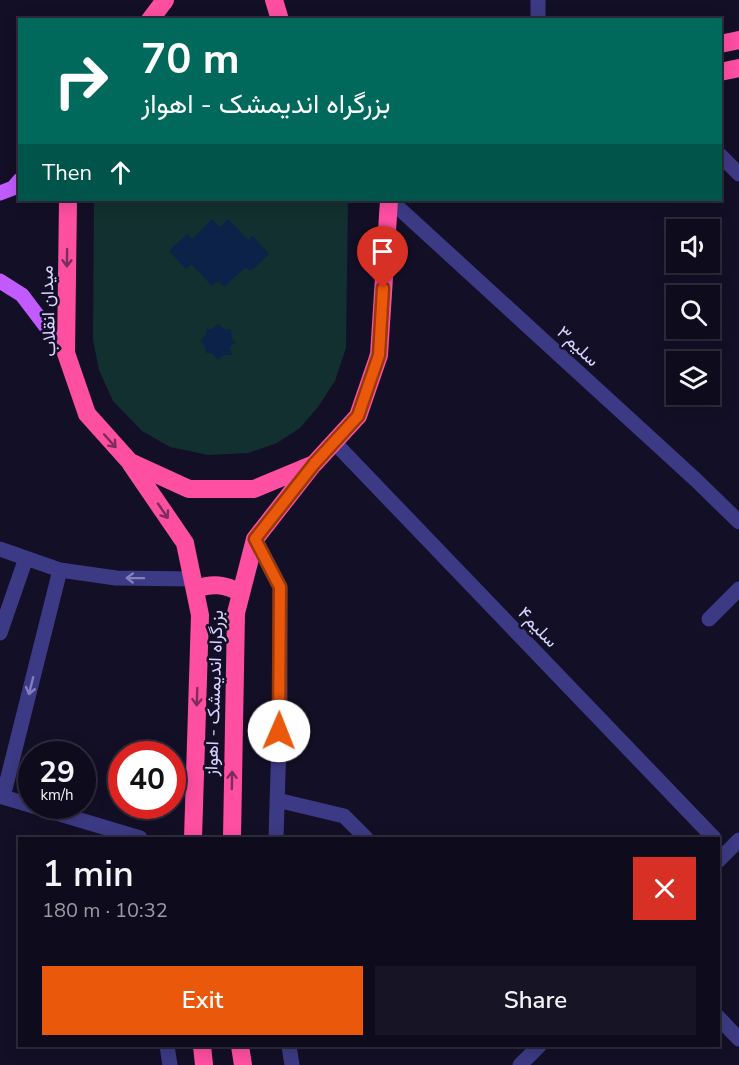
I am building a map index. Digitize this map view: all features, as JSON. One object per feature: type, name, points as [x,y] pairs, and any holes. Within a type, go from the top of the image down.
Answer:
[{"type":"highway","points":[[152,18],[165,0]]},
{"type":"highway","points":[[274,0],[279,18]]},
{"type":"highway","points":[[722,44],[739,40]]},
{"type":"highway","points":[[722,72],[739,68]]},
{"type":"highway","name":"میدان انقلاب","points":[[68,201],[66,353],[87,414],[130,462],[189,489],[254,489],[314,464],[358,416],[379,355],[390,201]]},
{"type":"highway","points":[[130,462],[185,543],[200,615],[193,837]]},
{"type":"highway","name":"بزرگراه اندیمشک - اهواز","points":[[232,837],[236,613],[255,539],[314,464]]},
{"type":"highway","points":[[194,584],[219,585],[241,592]]},
{"type":"highway","points":[[202,1047],[204,1065]]},
{"type":"highway","points":[[240,1047],[243,1065]]},
{"type":"main road","points":[[0,194],[13,188],[18,182]]},
{"type":"main road","points":[[0,281],[22,295],[66,353]]},
{"type":"street","points":[[538,0],[538,18]]},
{"type":"street","points":[[722,157],[739,174]]},
{"type":"street","name":"سلیم۳","points":[[391,201],[739,522]]},
{"type":"street","name":"سلیم۴","points":[[334,442],[713,837]]},
{"type":"street","points":[[255,539],[280,587],[276,837]]},
{"type":"street","points":[[0,549],[60,570],[116,578],[194,584]]},
{"type":"street","points":[[0,633],[26,558]]},
{"type":"street","points":[[60,570],[1,796],[137,837]]},
{"type":"street","points":[[709,619],[739,589]]},
{"type":"street","points":[[277,800],[344,816],[365,837]]},
{"type":"street","points":[[721,853],[739,840]]},
{"type":"street","points":[[720,1019],[739,1039]]},
{"type":"street","points":[[167,1047],[170,1065]]},
{"type":"street","points":[[289,1047],[292,1065]]},
{"type":"street","points":[[520,1065],[538,1047]]},
{"type":"green space","points":[[94,201],[348,201],[346,348],[335,381],[318,407],[300,428],[277,443],[248,453],[208,455],[170,447],[142,431],[113,401],[99,370],[93,340]]},
{"type":"water","points":[[212,219],[220,227],[228,219],[248,240],[253,236],[269,254],[251,271],[246,267],[224,287],[218,281],[212,286],[191,264],[186,269],[169,251],[187,234],[192,239]]},
{"type":"water","points":[[218,324],[224,329],[231,329],[232,338],[236,342],[230,347],[232,355],[224,355],[218,360],[213,354],[206,353],[205,346],[200,341],[206,335],[206,329],[212,329]]},
{"type":"route","points":[[279,731],[280,587],[255,539],[314,464],[358,416],[379,355],[383,288]]}]
